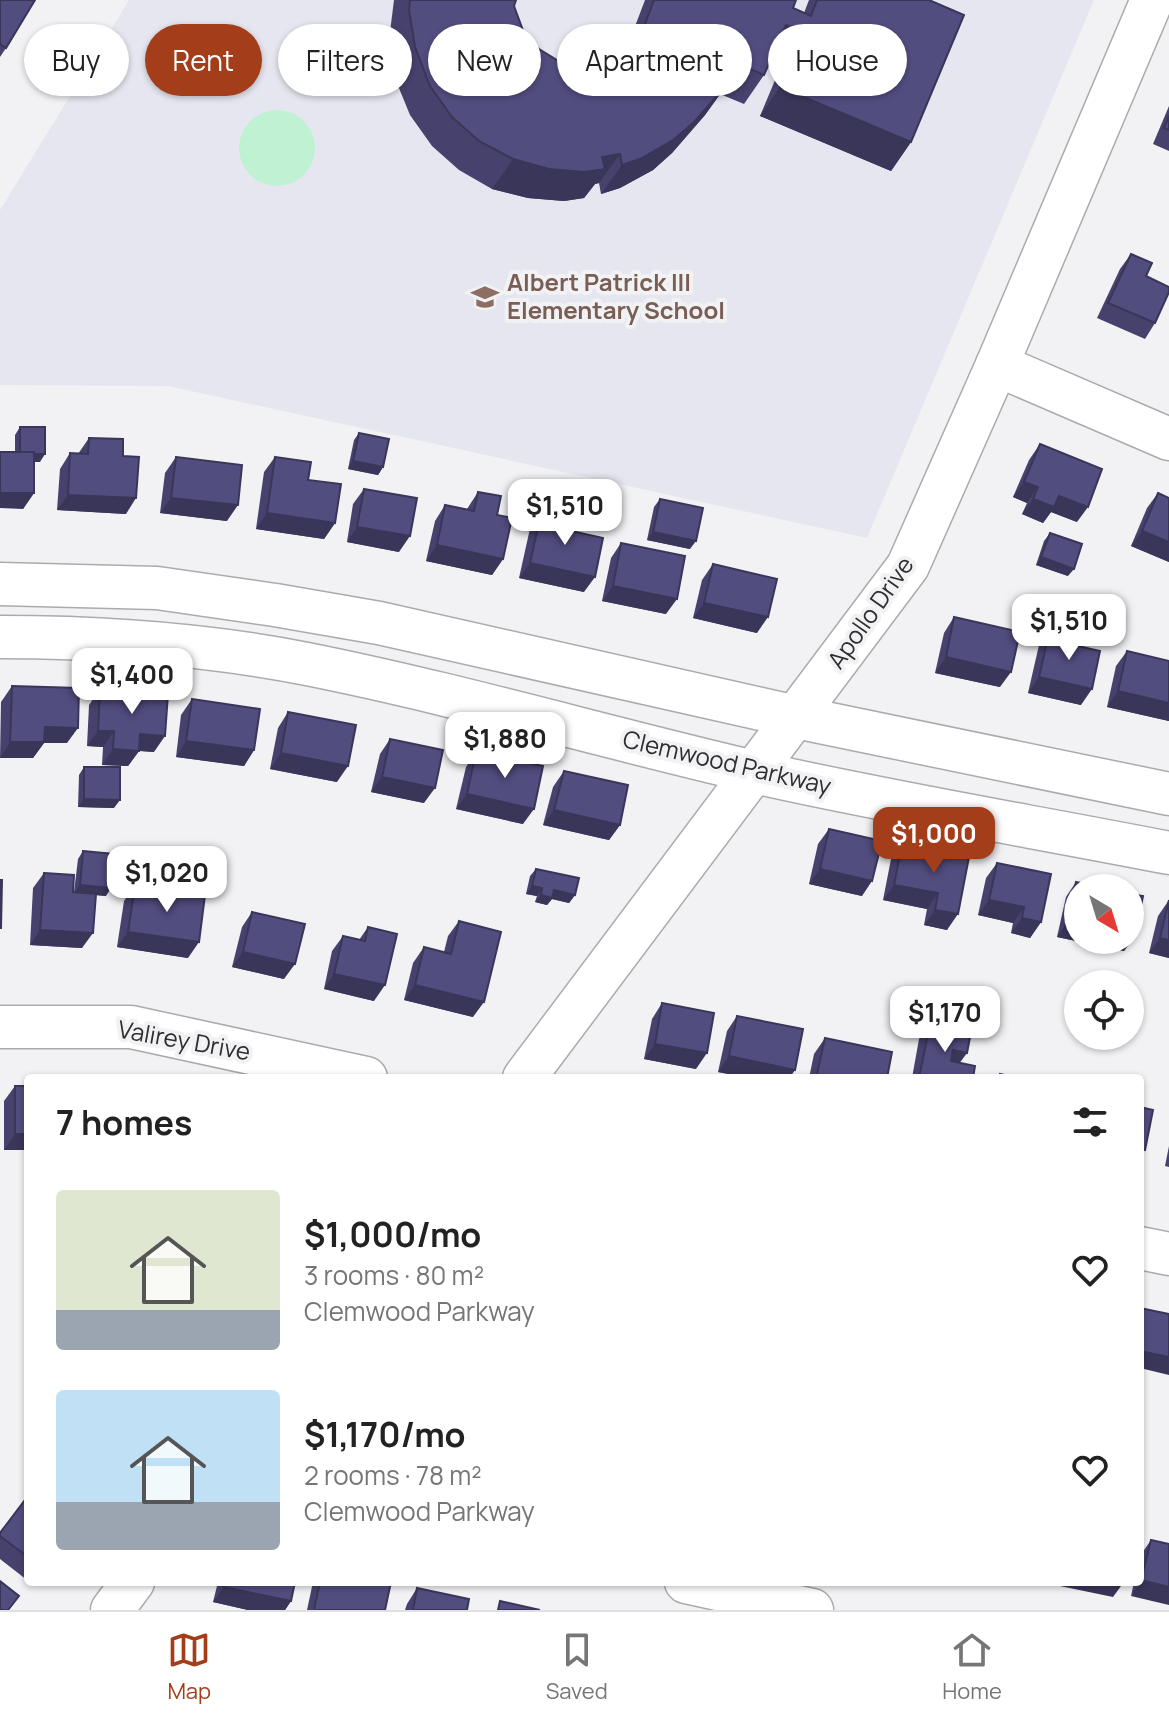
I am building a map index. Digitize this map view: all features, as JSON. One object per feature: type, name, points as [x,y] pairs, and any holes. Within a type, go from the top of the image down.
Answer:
[{"type":"street","name":"Apollo Drive","points":[[527,1074],[908,566],[1157,9]]},
{"type":"street","points":[[997,365],[1169,439]]},
{"type":"street","points":[[0,584],[157,588],[379,623],[796,717],[1169,794]]},
{"type":"street","name":"Clemwood Parkway","points":[[0,637],[141,642],[306,664],[756,772],[1169,853]]},
{"type":"street","name":"Valirey Drive","points":[[0,1027],[131,1027],[348,1074]]},
{"type":"street","points":[[1144,1249],[1169,1254]]},
{"type":"street","points":[[112,1610],[130,1586]]},
{"type":"street","points":[[704,1586],[812,1610]]},
{"type":"shaded area","name":"Albert Patrick III Elementary School","points":[[129,0],[1094,0],[867,538],[168,386],[0,385],[0,210],[70,96],[129,96],[129,24],[114,24]]},
{"type":"green space","points":[[277,110],[291,113],[304,121],[312,134],[315,148],[312,162],[304,175],[291,183],[277,186],[263,183],[250,175],[242,162],[239,148],[242,134],[250,121],[263,113]]},
{"type":"building","points":[[0,0],[35,0],[6,48],[0,44]]},
{"type":"building","points":[[410,0],[516,0],[514,6],[521,24],[428,24],[428,81],[415,47]]},
{"type":"building","points":[[654,0],[796,0],[793,8],[811,16],[817,0],[929,0],[964,15],[911,142],[801,96],[907,96],[907,24],[768,24],[768,66],[764,75],[752,70],[752,24],[645,24]]},
{"type":"building","points":[[541,50],[557,60],[557,96],[717,96],[673,140],[640,159],[622,165],[620,154],[602,157],[605,169],[585,172],[549,169],[513,159],[479,141],[452,117],[437,96],[541,96]]},
{"type":"building","points":[[1131,254],[1152,263],[1146,276],[1169,287],[1155,323],[1108,303]]},
{"type":"building","points":[[20,427],[45,427],[45,454],[20,452]]},
{"type":"building","points":[[359,433],[389,439],[383,467],[353,461]]},
{"type":"building","points":[[89,438],[123,439],[123,456],[139,457],[136,498],[68,495],[70,453],[88,454]]},
{"type":"building","points":[[1040,444],[1102,469],[1088,507],[1059,496],[1054,507],[1033,499],[1038,487],[1024,482]]},
{"type":"building","points":[[0,452],[34,452],[34,493],[0,493]]},
{"type":"building","points":[[176,457],[242,465],[238,505],[171,498]]},
{"type":"building","points":[[275,457],[311,462],[308,480],[341,484],[335,523],[267,513]]},
{"type":"building","points":[[364,489],[417,498],[410,536],[357,527]]},
{"type":"building","points":[[478,492],[501,496],[497,515],[512,518],[503,559],[437,545],[445,505],[474,511]]},
{"type":"building","points":[[1158,493],[1169,498],[1169,542],[1142,531]]},
{"type":"building","points":[[660,499],[703,508],[696,541],[653,532]]},
{"type":"building","points":[[542,509],[561,513],[558,528],[603,538],[595,577],[530,563]]},
{"type":"building","points":[[1050,533],[1082,544],[1074,569],[1041,557]]},
{"type":"building","points":[[621,543],[685,556],[677,599],[613,586]]},
{"type":"building","points":[[713,564],[777,579],[768,617],[704,603]]},
{"type":"building","points":[[954,617],[1020,632],[1011,672],[946,657]]},
{"type":"building","points":[[1050,629],[1067,633],[1065,643],[1100,651],[1092,689],[1039,677]]},
{"type":"building","points":[[1127,651],[1169,661],[1169,703],[1118,691]]},
{"type":"building","points":[[12,686],[79,688],[78,728],[45,727],[44,742],[10,742]]},
{"type":"building","points":[[100,689],[168,694],[165,736],[140,734],[139,751],[113,749],[114,731],[98,731]]},
{"type":"building","points":[[192,699],[260,709],[254,750],[186,741]]},
{"type":"building","points":[[288,712],[356,725],[348,766],[281,753]]},
{"type":"building","points":[[390,739],[443,750],[435,788],[382,777]]},
{"type":"building","points":[[476,752],[543,766],[534,809],[467,794]]},
{"type":"building","points":[[84,767],[120,767],[120,800],[84,799]]},
{"type":"building","points":[[564,771],[628,785],[620,825],[554,810]]},
{"type":"building","points":[[829,829],[882,841],[872,881],[820,869]]},
{"type":"building","points":[[902,844],[969,857],[958,914],[935,910],[938,893],[894,885]]},
{"type":"building","points":[[83,851],[114,854],[111,888],[80,885]]},
{"type":"building","points":[[997,863],[1051,874],[1041,922],[1022,918],[1024,907],[989,900]]},
{"type":"building","points":[[536,869],[579,878],[575,895],[554,890],[552,898],[541,895],[542,888],[532,886]]},
{"type":"building","points":[[44,873],[74,875],[73,892],[96,894],[93,933],[40,930]]},
{"type":"building","points":[[2,880],[1,928],[0,928]]},
{"type":"building","points":[[135,885],[205,895],[199,942],[128,932]]},
{"type":"building","points":[[1169,900],[1169,940],[1160,938]]},
{"type":"building","points":[[252,912],[305,924],[295,964],[243,952]]},
{"type":"building","points":[[459,921],[501,932],[484,1002],[415,985],[424,947],[451,954]]},
{"type":"building","points":[[368,927],[397,934],[385,985],[334,974],[343,936],[365,941]]},
{"type":"building","points":[[662,1003],[714,1013],[707,1053],[655,1044]]},
{"type":"building","points":[[737,1016],[803,1029],[795,1070],[729,1056]]},
{"type":"building","points":[[930,1024],[971,1032],[967,1053],[953,1050],[951,1061],[975,1066],[974,1074],[920,1074]]},
{"type":"building","points":[[825,1038],[892,1052],[888,1074],[817,1074]]},
{"type":"building","points":[[15,1086],[24,1086],[24,1134],[15,1134]]},
{"type":"building","points":[[1144,1108],[1153,1110],[1144,1150]]},
{"type":"building","points":[[1144,1309],[1169,1314],[1169,1357],[1144,1352]]},
{"type":"building","points":[[24,1501],[24,1554],[0,1533]]},
{"type":"building","points":[[1151,1540],[1169,1544],[1169,1587],[1144,1581]]},
{"type":"building","points":[[0,1581],[19,1596],[8,1610],[0,1610]]},
{"type":"building","points":[[224,1586],[294,1586],[291,1601]]},
{"type":"building","points":[[319,1586],[390,1586],[385,1610],[314,1610]]},
{"type":"building","points":[[417,1588],[469,1599],[467,1610],[413,1610]]},
{"type":"building","points":[[500,1601],[540,1610],[498,1610]]},
{"type":"place","name":"Albert Patrick III Elementary School","points":[[485,297]]}]
